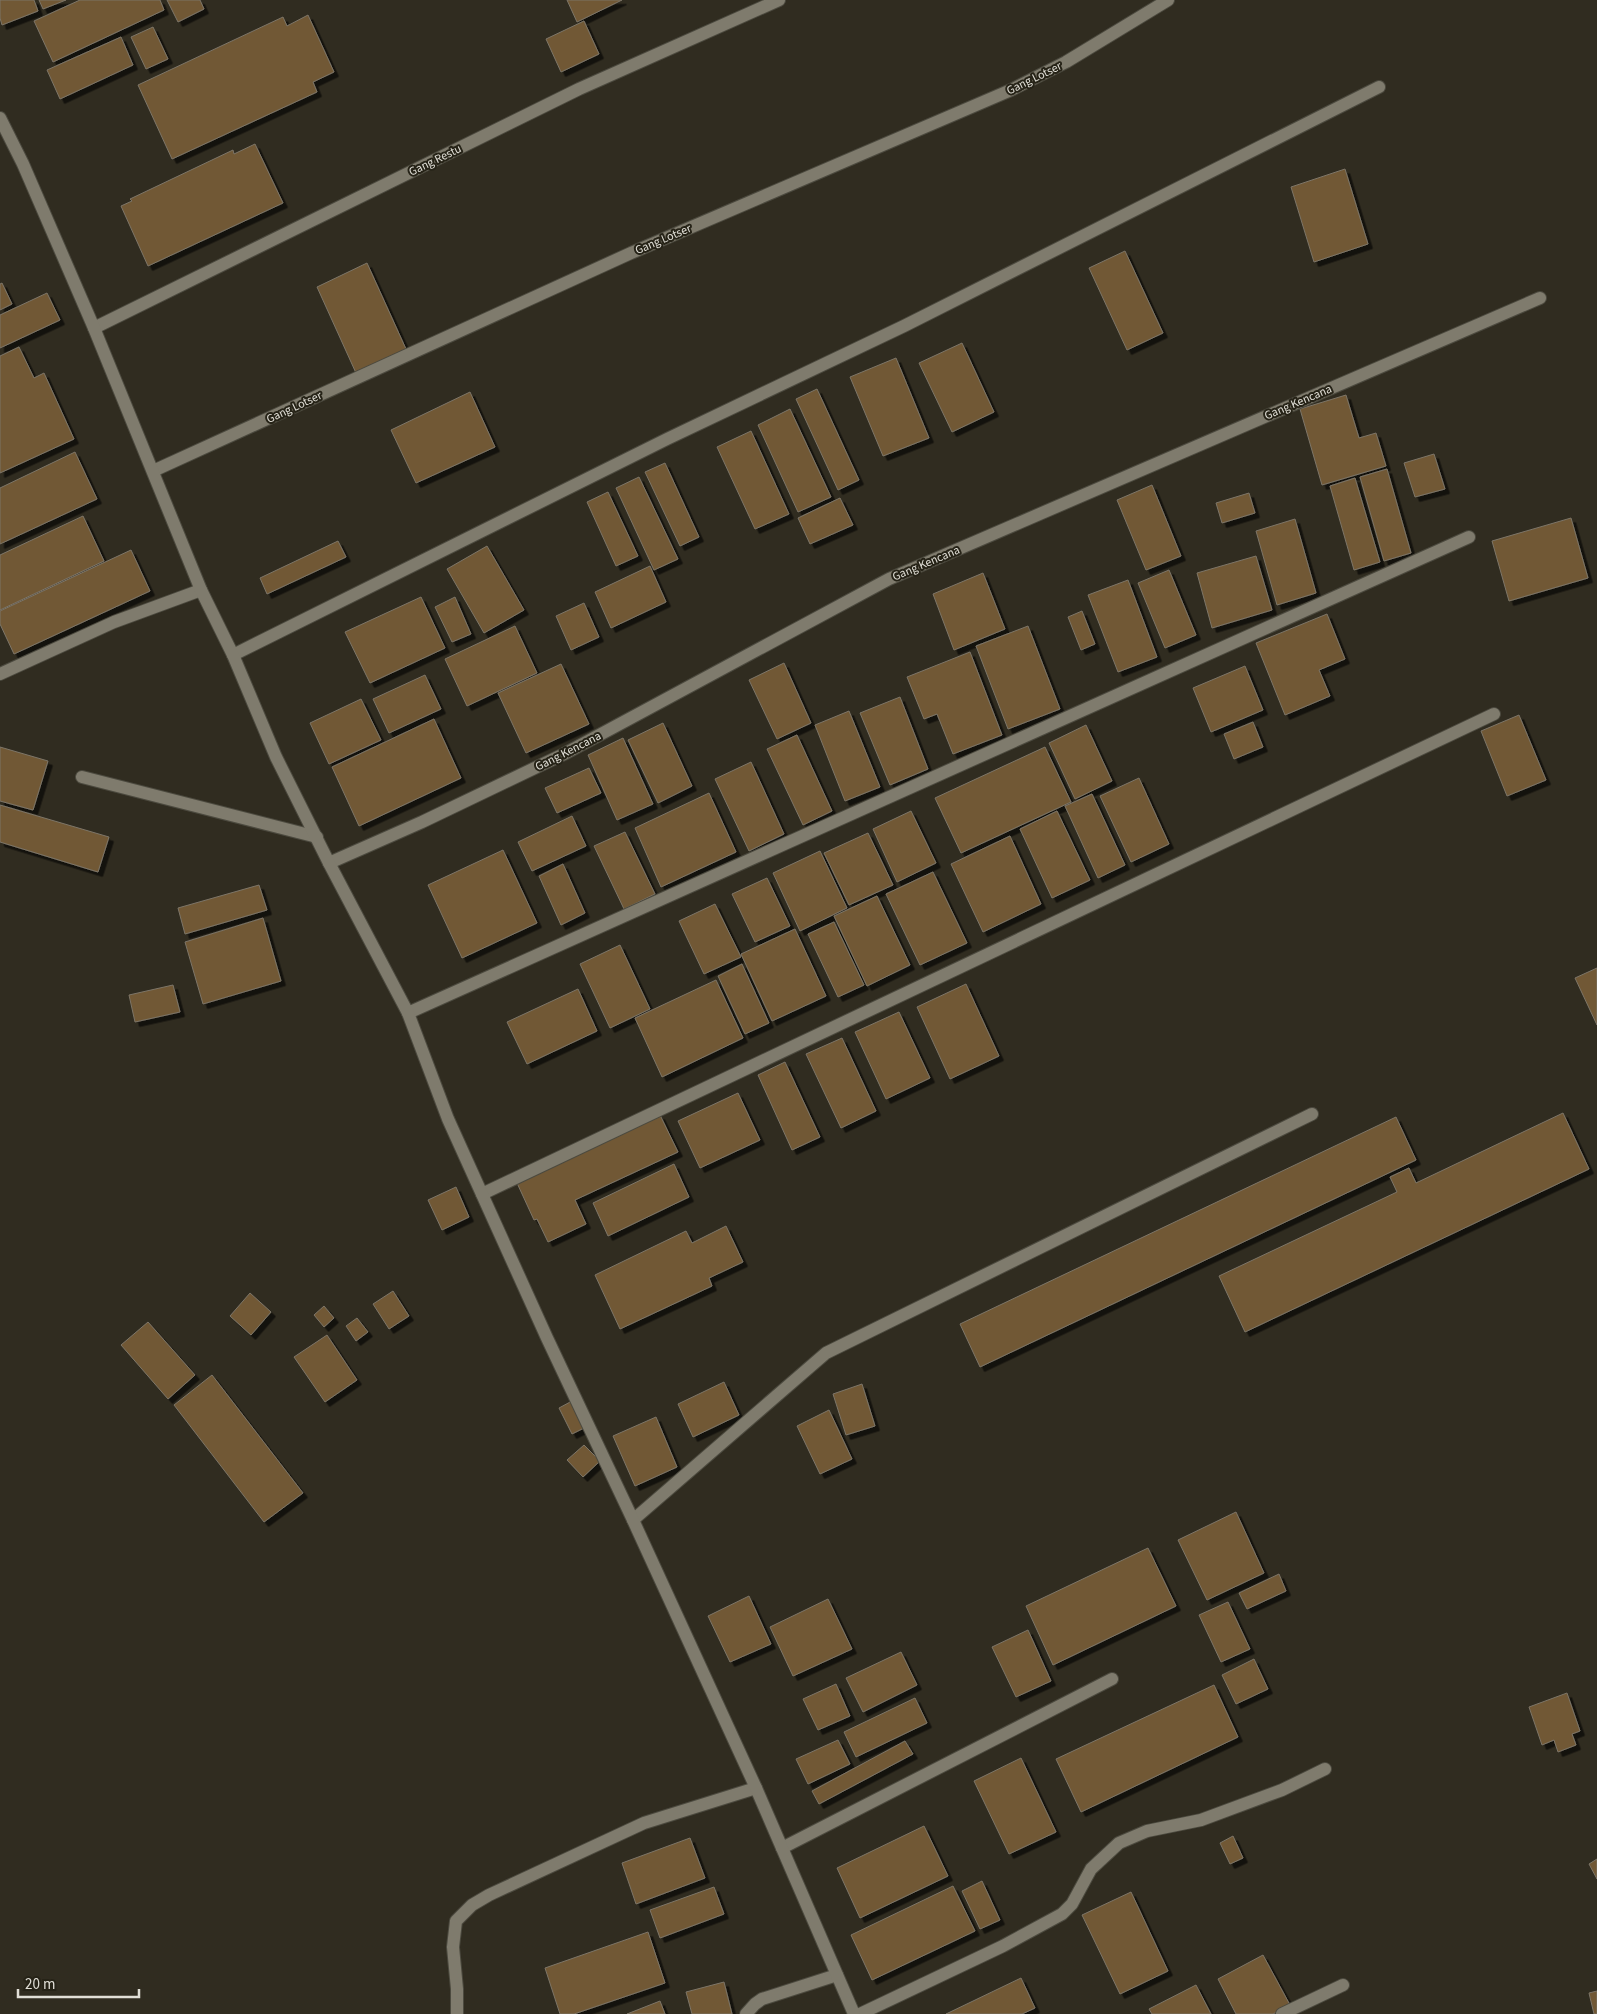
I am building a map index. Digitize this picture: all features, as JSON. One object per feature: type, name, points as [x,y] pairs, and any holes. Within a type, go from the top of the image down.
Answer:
[{"type":"street","name":"Gang Restu","points":[[94,328],[579,89],[779,0]]},
{"type":"street","name":"Gang Lotser","points":[[153,471],[631,253],[1011,90],[1066,62],[1168,0]]},
{"type":"street","points":[[233,655],[667,439],[904,326],[1378,87]]},
{"type":"street","points":[[0,118],[23,164],[94,328],[201,590],[233,655],[276,756],[329,863],[408,1013],[448,1119],[546,1338],[633,1520],[756,1788],[854,2014]]},
{"type":"street","name":"Gang Kencana","points":[[329,863],[422,822],[564,754],[889,579],[1540,298]]},
{"type":"street","points":[[408,1013],[1469,537]]},
{"type":"street","points":[[0,674],[114,622],[201,590]]},
{"type":"street","points":[[482,1194],[1494,714]]},
{"type":"street","points":[[82,777],[317,837]]},
{"type":"street","points":[[633,1520],[826,1354],[1312,1114]]},
{"type":"street","points":[[782,1848],[1112,1679]]},
{"type":"street","points":[[860,2014],[1003,1946],[1062,1914],[1072,1904],[1091,1869],[1119,1843],[1147,1832],[1201,1820],[1282,1790],[1325,1769]]},
{"type":"street","points":[[456,2014],[457,1989],[454,1947],[456,1921],[472,1905],[644,1823],[756,1788]]},
{"type":"street","points":[[746,2014],[762,1999],[837,1975]]},
{"type":"street","points":[[1282,2014],[1343,1985]]},
{"type":"building","points":[[0,0],[34,0],[38,11],[2,25]]},
{"type":"building","points":[[39,0],[66,0],[43,9]]},
{"type":"building","points":[[80,0],[160,0],[164,10],[53,62],[34,21]]},
{"type":"building","points":[[167,0],[200,0],[204,9],[178,22]]},
{"type":"building","points":[[567,0],[622,0],[577,22]]},
{"type":"building","points":[[308,15],[334,72],[313,82],[317,92],[172,159],[138,85],[283,17],[287,26]]},
{"type":"building","points":[[584,21],[599,54],[561,72],[546,39]]},
{"type":"building","points":[[153,27],[168,59],[146,69],[131,37]]},
{"type":"building","points":[[121,37],[133,65],[60,99],[47,70]]},
{"type":"building","points":[[255,144],[283,203],[148,266],[121,206],[132,201],[130,199],[233,150],[234,154]]},
{"type":"building","points":[[1345,169],[1368,244],[1314,262],[1291,187]]},
{"type":"building","points":[[1125,251],[1163,333],[1127,350],[1089,268]]},
{"type":"building","points":[[367,263],[406,349],[356,373],[317,287]]},
{"type":"building","points":[[2,283],[12,304],[0,310],[0,284]]},
{"type":"building","points":[[47,293],[60,320],[0,348],[0,315]]},
{"type":"building","points":[[962,343],[994,412],[952,432],[919,363]]},
{"type":"building","points":[[19,347],[34,378],[44,373],[74,439],[0,473],[0,356]]},
{"type":"building","points":[[896,358],[929,438],[883,456],[850,377]]},
{"type":"building","points":[[817,389],[859,480],[838,490],[796,399]]},
{"type":"building","points":[[470,392],[495,447],[416,483],[391,430]]},
{"type":"building","points":[[1346,395],[1359,438],[1376,433],[1386,466],[1322,485],[1300,409]]},
{"type":"building","points":[[790,409],[831,497],[798,512],[758,425]]},
{"type":"building","points":[[751,431],[789,514],[755,529],[717,447]]},
{"type":"building","points":[[75,452],[97,499],[0,544],[0,488]]},
{"type":"building","points":[[1434,454],[1445,489],[1415,497],[1404,463]]},
{"type":"building","points":[[665,463],[699,537],[680,546],[645,472]]},
{"type":"building","points":[[1387,469],[1411,553],[1384,561],[1360,477]]},
{"type":"building","points":[[639,477],[678,559],[654,570],[616,488]]},
{"type":"building","points":[[1355,478],[1380,562],[1354,570],[1330,486]]},
{"type":"building","points":[[1152,485],[1181,556],[1146,570],[1117,500]]},
{"type":"building","points":[[608,492],[638,556],[616,566],[587,502]]},
{"type":"building","points":[[1249,493],[1255,513],[1222,523],[1216,503]]},
{"type":"building","points":[[840,498],[853,525],[810,544],[798,518]]},
{"type":"building","points":[[83,516],[104,561],[0,610],[0,555]]},
{"type":"building","points":[[1571,518],[1588,578],[1509,601],[1492,541]]},
{"type":"building","points":[[1295,519],[1316,593],[1277,605],[1256,531]]},
{"type":"building","points":[[338,541],[346,557],[267,594],[260,578]]},
{"type":"building","points":[[487,546],[524,610],[484,633],[447,569]]},
{"type":"building","points":[[131,550],[150,591],[14,654],[0,624],[0,611]]},
{"type":"building","points":[[1256,556],[1272,610],[1212,628],[1197,573]]},
{"type":"building","points":[[650,566],[666,602],[611,628],[595,592]]},
{"type":"building","points":[[1169,570],[1196,635],[1165,648],[1138,583]]},
{"type":"building","points":[[983,573],[1005,629],[954,650],[933,594]]},
{"type":"building","points":[[1128,580],[1157,657],[1118,672],[1088,595]]},
{"type":"building","points":[[421,597],[445,648],[370,683],[345,632]]},
{"type":"building","points":[[455,597],[471,634],[452,642],[435,607]]},
{"type":"building","points":[[584,603],[599,637],[571,650],[556,616]]},
{"type":"building","points":[[1082,611],[1095,644],[1081,650],[1068,617]]},
{"type":"building","points":[[1327,614],[1345,659],[1319,670],[1330,696],[1285,715],[1256,643]]},
{"type":"building","points":[[515,626],[537,673],[467,706],[445,659]]},
{"type":"building","points":[[1028,626],[1060,709],[1008,729],[976,646]]},
{"type":"building","points":[[970,652],[1002,735],[953,754],[937,714],[924,719],[907,677]]},
{"type":"building","points":[[784,663],[811,723],[777,739],[749,680]]},
{"type":"building","points":[[561,664],[589,724],[526,753],[498,693]]},
{"type":"building","points":[[1245,666],[1263,710],[1211,732],[1193,688]]},
{"type":"building","points":[[425,675],[441,709],[389,733],[373,699]]},
{"type":"building","points":[[900,697],[928,769],[890,785],[860,713]]},
{"type":"building","points":[[361,699],[381,740],[329,764],[310,723]]},
{"type":"building","points":[[849,711],[880,787],[845,801],[815,725]]},
{"type":"building","points":[[1519,715],[1546,780],[1507,796],[1481,731]]},
{"type":"building","points":[[434,719],[461,778],[359,826],[332,767]]},
{"type":"building","points":[[1253,722],[1263,747],[1234,759],[1224,734]]},
{"type":"building","points":[[663,723],[692,786],[658,803],[628,740]]},
{"type":"building","points":[[1086,725],[1112,781],[1075,799],[1049,743]]},
{"type":"building","points":[[797,735],[832,811],[803,825],[767,749]]},
{"type":"building","points":[[623,738],[653,804],[617,820],[588,755]]},
{"type":"building","points":[[0,747],[48,761],[33,810],[0,801]]},
{"type":"building","points":[[1045,747],[1071,802],[961,853],[935,798]]},
{"type":"building","points":[[751,762],[784,834],[749,851],[715,779]]},
{"type":"building","points":[[589,768],[601,793],[557,813],[545,788]]},
{"type":"building","points":[[1139,778],[1169,844],[1131,862],[1100,796]]},
{"type":"building","points":[[709,793],[736,852],[661,887],[635,828]]},
{"type":"building","points":[[1092,794],[1125,865],[1098,878],[1065,806]]},
{"type":"building","points":[[0,805],[109,837],[98,872],[0,842]]},
{"type":"building","points":[[911,811],[936,863],[897,882],[873,829]]},
{"type":"building","points":[[1057,811],[1090,880],[1052,898],[1020,829]]},
{"type":"building","points":[[572,816],[586,846],[532,871],[518,842]]},
{"type":"building","points":[[625,832],[655,894],[624,909],[594,846]]},
{"type":"building","points":[[868,833],[893,885],[849,905],[824,853]]},
{"type":"building","points":[[1010,836],[1041,904],[983,932],[951,864]]},
{"type":"building","points":[[503,850],[537,923],[462,958],[428,885]]},
{"type":"building","points":[[820,851],[847,908],[800,931],[773,873]]},
{"type":"building","points":[[563,864],[585,913],[561,925],[539,876]]},
{"type":"building","points":[[933,872],[967,943],[920,965],[886,894]]},
{"type":"building","points":[[767,878],[790,926],[755,942],[732,894]]},
{"type":"building","points":[[259,885],[267,910],[185,934],[178,908]]},
{"type":"building","points":[[877,896],[910,965],[867,986],[834,916]]},
{"type":"building","points":[[715,904],[741,957],[704,974],[679,921]]},
{"type":"building","points":[[263,918],[281,981],[203,1004],[185,942]]},
{"type":"building","points":[[834,922],[864,985],[838,997],[808,934]]},
{"type":"building","points":[[795,929],[826,996],[772,1021],[741,954]]},
{"type":"building","points":[[620,945],[650,1009],[610,1028],[580,964]]},
{"type":"building","points":[[742,964],[769,1023],[745,1034],[718,976]]},
{"type":"building","points":[[1597,968],[1597,1025],[1575,978]]},
{"type":"building","points":[[716,980],[743,1038],[662,1077],[635,1018]]},
{"type":"building","points":[[966,984],[999,1056],[950,1079],[917,1007]]},
{"type":"building","points":[[173,985],[180,1012],[135,1022],[129,995]]},
{"type":"building","points":[[578,989],[597,1031],[527,1064],[507,1022]]},
{"type":"building","points":[[899,1012],[930,1078],[886,1099],[855,1032]]},
{"type":"building","points":[[842,1038],[876,1111],[841,1128],[806,1054]]},
{"type":"building","points":[[785,1062],[820,1137],[792,1150],[758,1075]]},
{"type":"building","points":[[738,1093],[760,1140],[700,1168],[678,1121]]},
{"type":"building","points":[[1563,1113],[1589,1169],[1245,1332],[1219,1276],[1397,1192],[1390,1177],[1409,1168],[1416,1183]]},
{"type":"building","points":[[660,1115],[678,1152],[575,1200],[586,1224],[548,1242],[537,1219],[534,1220],[517,1183]]},
{"type":"building","points":[[1396,1117],[1416,1160],[980,1367],[960,1324]]},
{"type":"building","points":[[674,1164],[689,1197],[608,1236],[593,1203]]},
{"type":"building","points":[[456,1187],[469,1217],[442,1230],[428,1200]]},
{"type":"building","points":[[726,1226],[743,1262],[709,1278],[712,1286],[620,1329],[595,1275],[686,1231],[692,1243]]},
{"type":"building","points":[[393,1291],[409,1316],[389,1329],[373,1304]]},
{"type":"building","points":[[250,1293],[271,1312],[251,1335],[230,1316]]},
{"type":"building","points":[[324,1306],[334,1318],[324,1327],[314,1315]]},
{"type":"building","points":[[357,1318],[368,1332],[356,1341],[346,1326]]},
{"type":"building","points":[[148,1322],[195,1375],[168,1399],[121,1345]]},
{"type":"building","points":[[327,1335],[357,1380],[325,1402],[294,1357]]},
{"type":"building","points":[[212,1375],[303,1493],[264,1522],[174,1405]]},
{"type":"building","points":[[724,1382],[739,1415],[693,1437],[678,1404]]},
{"type":"building","points":[[862,1384],[875,1426],[846,1435],[833,1394]]},
{"type":"building","points":[[572,1401],[586,1427],[572,1434],[559,1408]]},
{"type":"building","points":[[829,1410],[852,1459],[820,1474],[797,1426]]},
{"type":"building","points":[[656,1417],[677,1467],[635,1486],[613,1436]]},
{"type":"building","points":[[584,1445],[600,1461],[583,1477],[567,1460]]},
{"type":"building","points":[[1236,1512],[1264,1573],[1207,1600],[1178,1540]]},
{"type":"building","points":[[1148,1548],[1176,1606],[1053,1665],[1026,1606]]},
{"type":"building","points":[[1279,1574],[1286,1591],[1247,1609],[1239,1593]]},
{"type":"building","points":[[749,1596],[771,1644],[730,1662],[708,1616]]},
{"type":"building","points":[[828,1599],[852,1649],[793,1676],[770,1627]]},
{"type":"building","points":[[1228,1602],[1250,1649],[1221,1662],[1199,1615]]},
{"type":"building","points":[[1028,1630],[1051,1681],[1016,1697],[992,1647]]},
{"type":"building","points":[[901,1652],[917,1685],[863,1712],[846,1678]]},
{"type":"building","points":[[1254,1659],[1268,1689],[1236,1704],[1222,1675]]},
{"type":"building","points":[[836,1684],[850,1716],[818,1730],[803,1699]]},
{"type":"building","points":[[1214,1685],[1238,1737],[1081,1812],[1056,1759]]},
{"type":"building","points":[[1567,1693],[1580,1731],[1572,1734],[1576,1745],[1558,1752],[1554,1740],[1542,1745],[1529,1707]]},
{"type":"building","points":[[915,1698],[927,1723],[856,1757],[844,1732]]},
{"type":"building","points":[[838,1740],[850,1764],[808,1784],[796,1759]]},
{"type":"building","points":[[905,1741],[913,1754],[819,1804],[812,1791]]},
{"type":"building","points":[[1021,1758],[1056,1832],[1009,1854],[974,1781]]},
{"type":"building","points":[[924,1826],[948,1876],[860,1918],[837,1868]]},
{"type":"building","points":[[1233,1836],[1243,1858],[1230,1864],[1220,1843]]},
{"type":"building","points":[[690,1838],[705,1878],[636,1904],[622,1863]]},
{"type":"building","points":[[1597,1859],[1597,1879],[1589,1864]]},
{"type":"building","points":[[982,1881],[1000,1920],[980,1929],[962,1891]]},
{"type":"building","points":[[953,1886],[975,1931],[872,1980],[851,1935]]},
{"type":"building","points":[[714,1887],[724,1914],[660,1938],[650,1910]]},
{"type":"building","points":[[1131,1892],[1168,1971],[1120,1994],[1082,1915]]},
{"type":"building","points":[[648,1932],[665,1983],[574,2014],[560,2014],[545,1968]]},
{"type":"building","points":[[1263,1955],[1290,2005],[1273,2014],[1236,2014],[1218,1979]]},
{"type":"building","points":[[1021,1978],[1035,2008],[1022,2014],[946,2014]]},
{"type":"building","points":[[724,1982],[732,2014],[692,2014],[686,1992]]},
{"type":"building","points":[[1196,1985],[1211,2014],[1152,2014],[1149,2009]]},
{"type":"building","points":[[1597,1991],[1597,2014],[1594,2014],[1589,1993]]},
{"type":"building","points":[[660,2001],[665,2014],[627,2014]]}]
